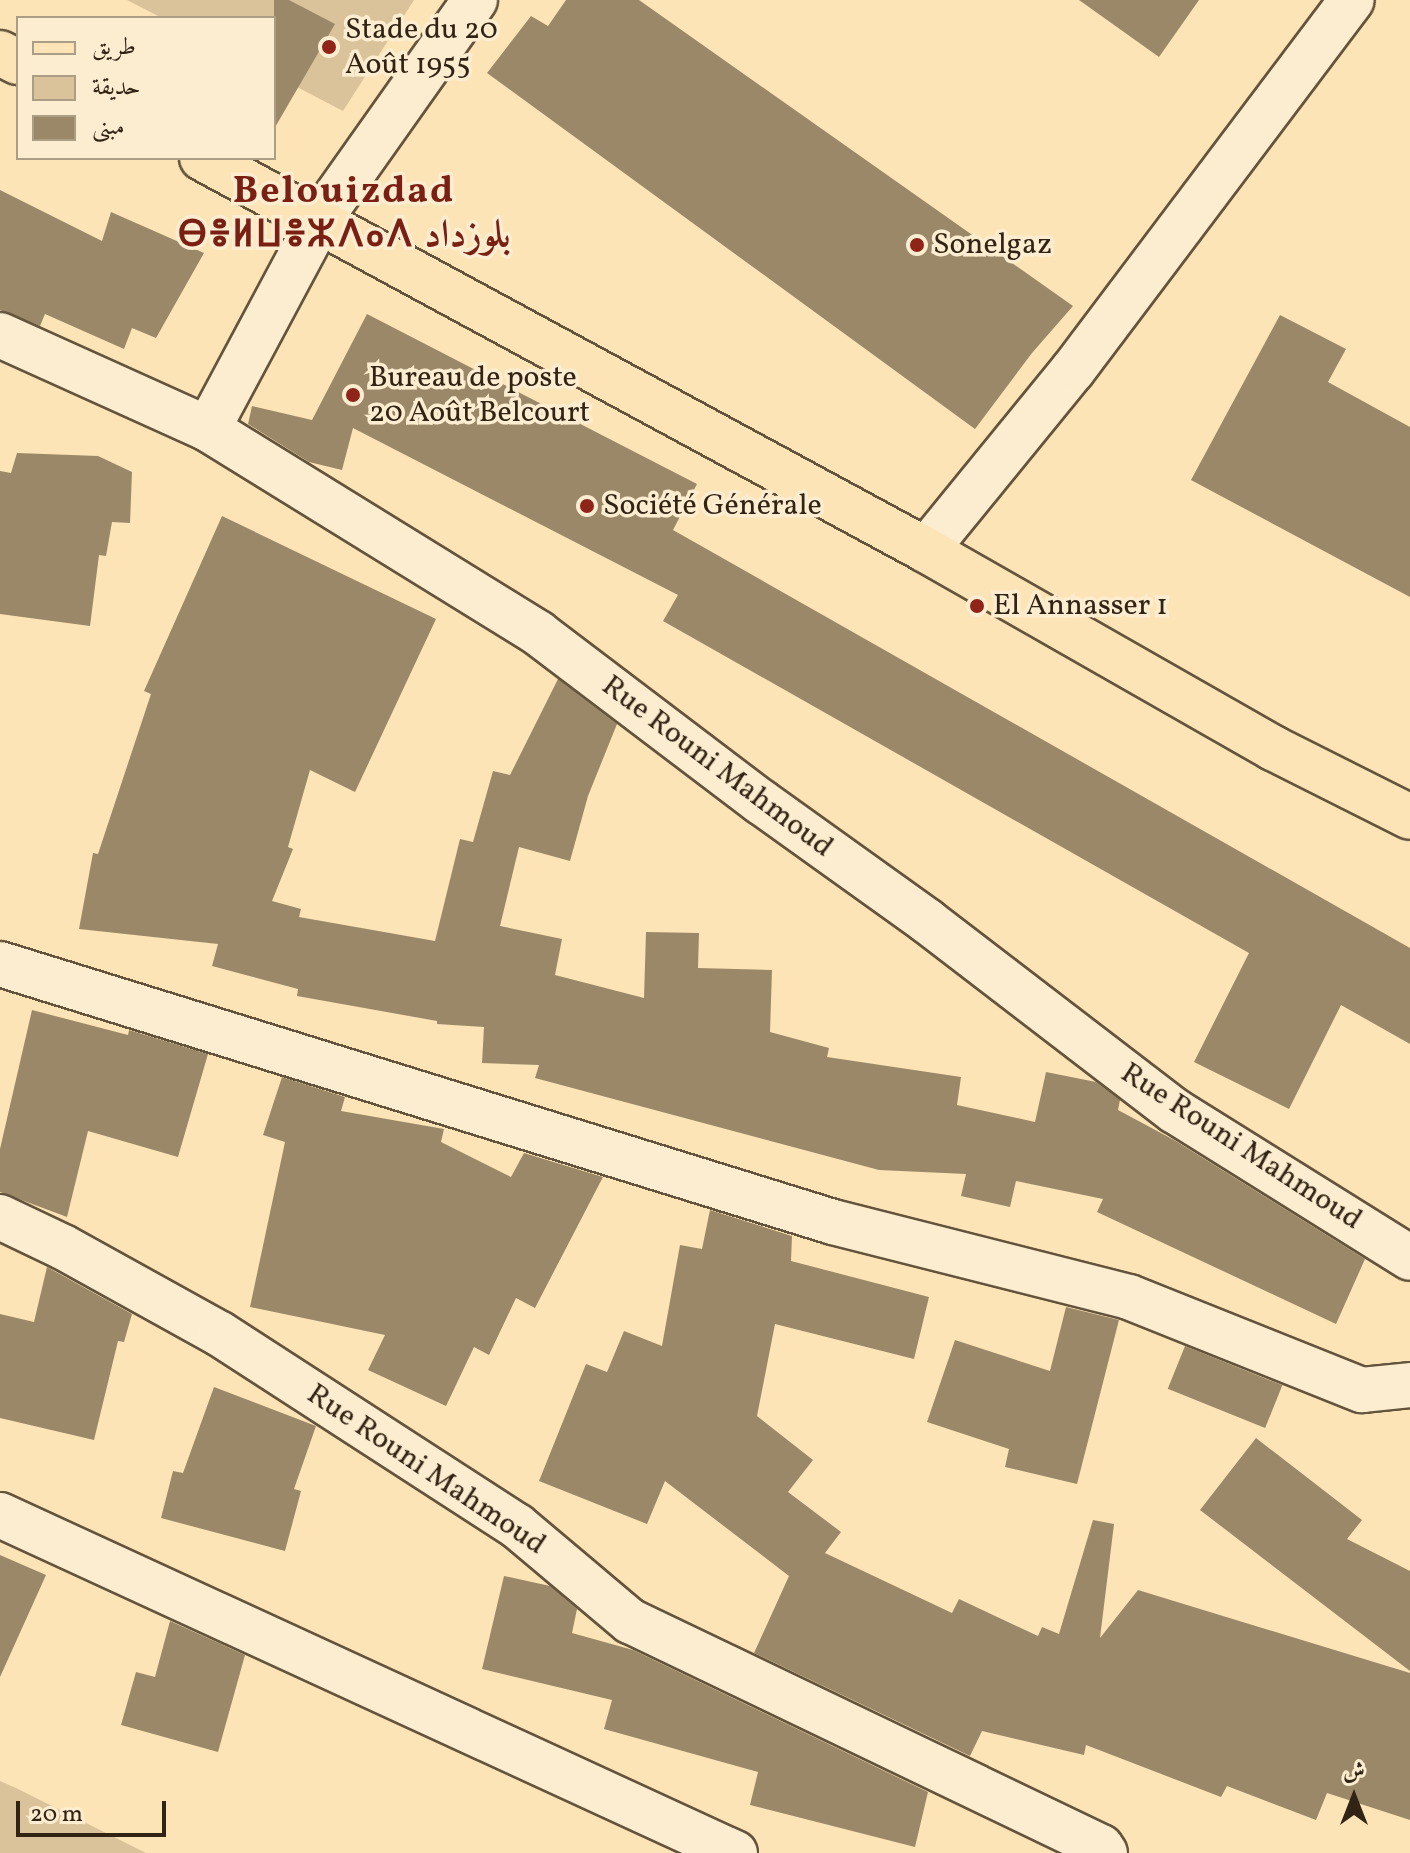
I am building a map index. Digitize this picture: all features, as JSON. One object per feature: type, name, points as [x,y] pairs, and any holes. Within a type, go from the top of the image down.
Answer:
[{"type":"main road","points":[[206,160],[320,219],[926,550],[1273,748],[1410,817]]},
{"type":"street","points":[[208,429],[320,219],[475,0]]},
{"type":"street","points":[[926,550],[1073,370],[1352,0]]},
{"type":"street","name":"Rue Rouni Mahmoud","points":[[0,335],[208,429],[538,633],[761,802],[927,921],[1175,1111],[1410,1258]]},
{"type":"street","points":[[0,964],[833,1222],[1129,1297],[1362,1390],[1410,1385]]},
{"type":"street","name":"Rue Rouni Mahmoud","points":[[0,1217],[63,1247],[233,1342],[517,1526],[630,1621],[1101,1847],[1105,1853]]},
{"type":"street","points":[[0,1515],[735,1853]]},
{"type":"green space","name":"Stade du 20 Août 1955","points":[[127,0],[414,0],[343,111],[276,76],[276,16],[158,16]]},
{"type":"green space","points":[[0,1781],[16,1788],[146,1853],[0,1853]]},
{"type":"building","points":[[274,0],[289,0],[335,24],[276,126],[276,16]]},
{"type":"building","points":[[566,0],[639,0],[1073,306],[1032,353],[975,429],[487,73],[531,16],[548,26]]},
{"type":"building","points":[[1079,0],[1199,0],[1159,57]]},
{"type":"building","points":[[0,190],[102,241],[111,212],[204,253],[156,338],[132,328],[124,349],[45,314],[40,326],[0,310]]},
{"type":"building","points":[[367,314],[697,484],[673,530],[1410,948],[1410,1044],[1341,1005],[1289,1109],[1194,1062],[1249,953],[663,621],[678,595],[353,428],[342,470],[309,462],[248,424],[252,406],[312,420]]},
{"type":"building","points":[[1280,315],[1346,349],[1328,382],[1410,427],[1410,597],[1191,480]]},
{"type":"building","points":[[17,453],[98,456],[132,472],[130,523],[112,522],[106,556],[99,555],[90,626],[0,614],[0,471],[11,473]]},
{"type":"building","points":[[222,516],[436,619],[355,792],[310,770],[288,847],[293,849],[272,901],[301,909],[299,917],[435,941],[460,839],[473,842],[493,771],[510,775],[558,679],[617,724],[588,796],[570,861],[519,847],[500,926],[562,939],[555,975],[644,998],[646,932],[699,933],[698,968],[772,970],[770,1032],[829,1048],[827,1057],[961,1077],[957,1105],[1035,1122],[1046,1072],[1096,1082],[1120,1100],[1118,1110],[1174,1140],[1365,1259],[1336,1324],[1097,1212],[1103,1199],[1016,1181],[1010,1207],[961,1196],[966,1174],[879,1170],[535,1078],[539,1065],[482,1063],[484,1027],[437,1024],[437,1021],[297,996],[298,989],[212,966],[218,944],[79,929],[93,853],[98,854],[151,694],[144,691]]},
{"type":"building","points":[[32,1010],[128,1035],[129,1030],[208,1054],[178,1157],[88,1131],[67,1217],[0,1192],[0,1149]]},
{"type":"building","points":[[282,1077],[345,1097],[341,1111],[444,1129],[441,1142],[511,1177],[524,1153],[603,1177],[535,1308],[516,1298],[489,1355],[474,1347],[446,1406],[368,1370],[385,1335],[250,1307],[285,1142],[263,1135]]},
{"type":"building","points":[[710,1210],[792,1236],[791,1261],[929,1297],[914,1359],[775,1324],[757,1416],[813,1460],[788,1492],[841,1532],[825,1553],[952,1613],[959,1599],[1038,1636],[1042,1627],[1059,1634],[1093,1520],[1114,1524],[1100,1638],[1138,1590],[1410,1673],[1410,1820],[1327,1793],[1316,1820],[1227,1786],[1221,1797],[1086,1745],[1084,1755],[982,1731],[970,1756],[754,1653],[789,1576],[665,1481],[647,1524],[539,1481],[586,1364],[607,1372],[624,1331],[662,1346],[680,1245],[702,1249]]},
{"type":"building","points":[[47,1267],[132,1314],[124,1342],[118,1341],[94,1440],[0,1418],[0,1314],[34,1322]]},
{"type":"building","points":[[1066,1307],[1119,1320],[1077,1484],[1005,1467],[1009,1449],[927,1422],[955,1340],[1050,1371]]},
{"type":"building","points":[[1185,1346],[1282,1385],[1265,1428],[1168,1389]]},
{"type":"building","points":[[214,1387],[316,1426],[294,1489],[301,1491],[285,1551],[161,1518],[173,1471],[183,1473]]},
{"type":"building","points":[[1256,1438],[1362,1520],[1347,1539],[1410,1571],[1410,1671],[1200,1510]]},
{"type":"building","points":[[0,1555],[46,1575],[0,1677]]},
{"type":"building","points":[[504,1576],[550,1586],[577,1609],[572,1633],[633,1650],[928,1792],[915,1847],[750,1805],[758,1772],[604,1729],[612,1700],[482,1669]]},
{"type":"building","points":[[170,1621],[245,1655],[218,1752],[121,1725],[136,1672],[155,1677]]},
{"type":"place","name":"Stade du 20 Août 1955","points":[[329,47]]},
{"type":"place","name":"Sonelgaz","points":[[917,245]]},
{"type":"place","name":"Bureau de poste 20 Août Belcourt","points":[[353,395]]},
{"type":"place","name":"Société Générale","points":[[587,506]]},
{"type":"place","name":"El Annasser 1","points":[[977,606]]},
{"type":"district","name":"Belouizdad ⴱⴻⵍⵡⴻⵣⴷⴰⴷ بلوزداد","points":[[344,215]]}]
